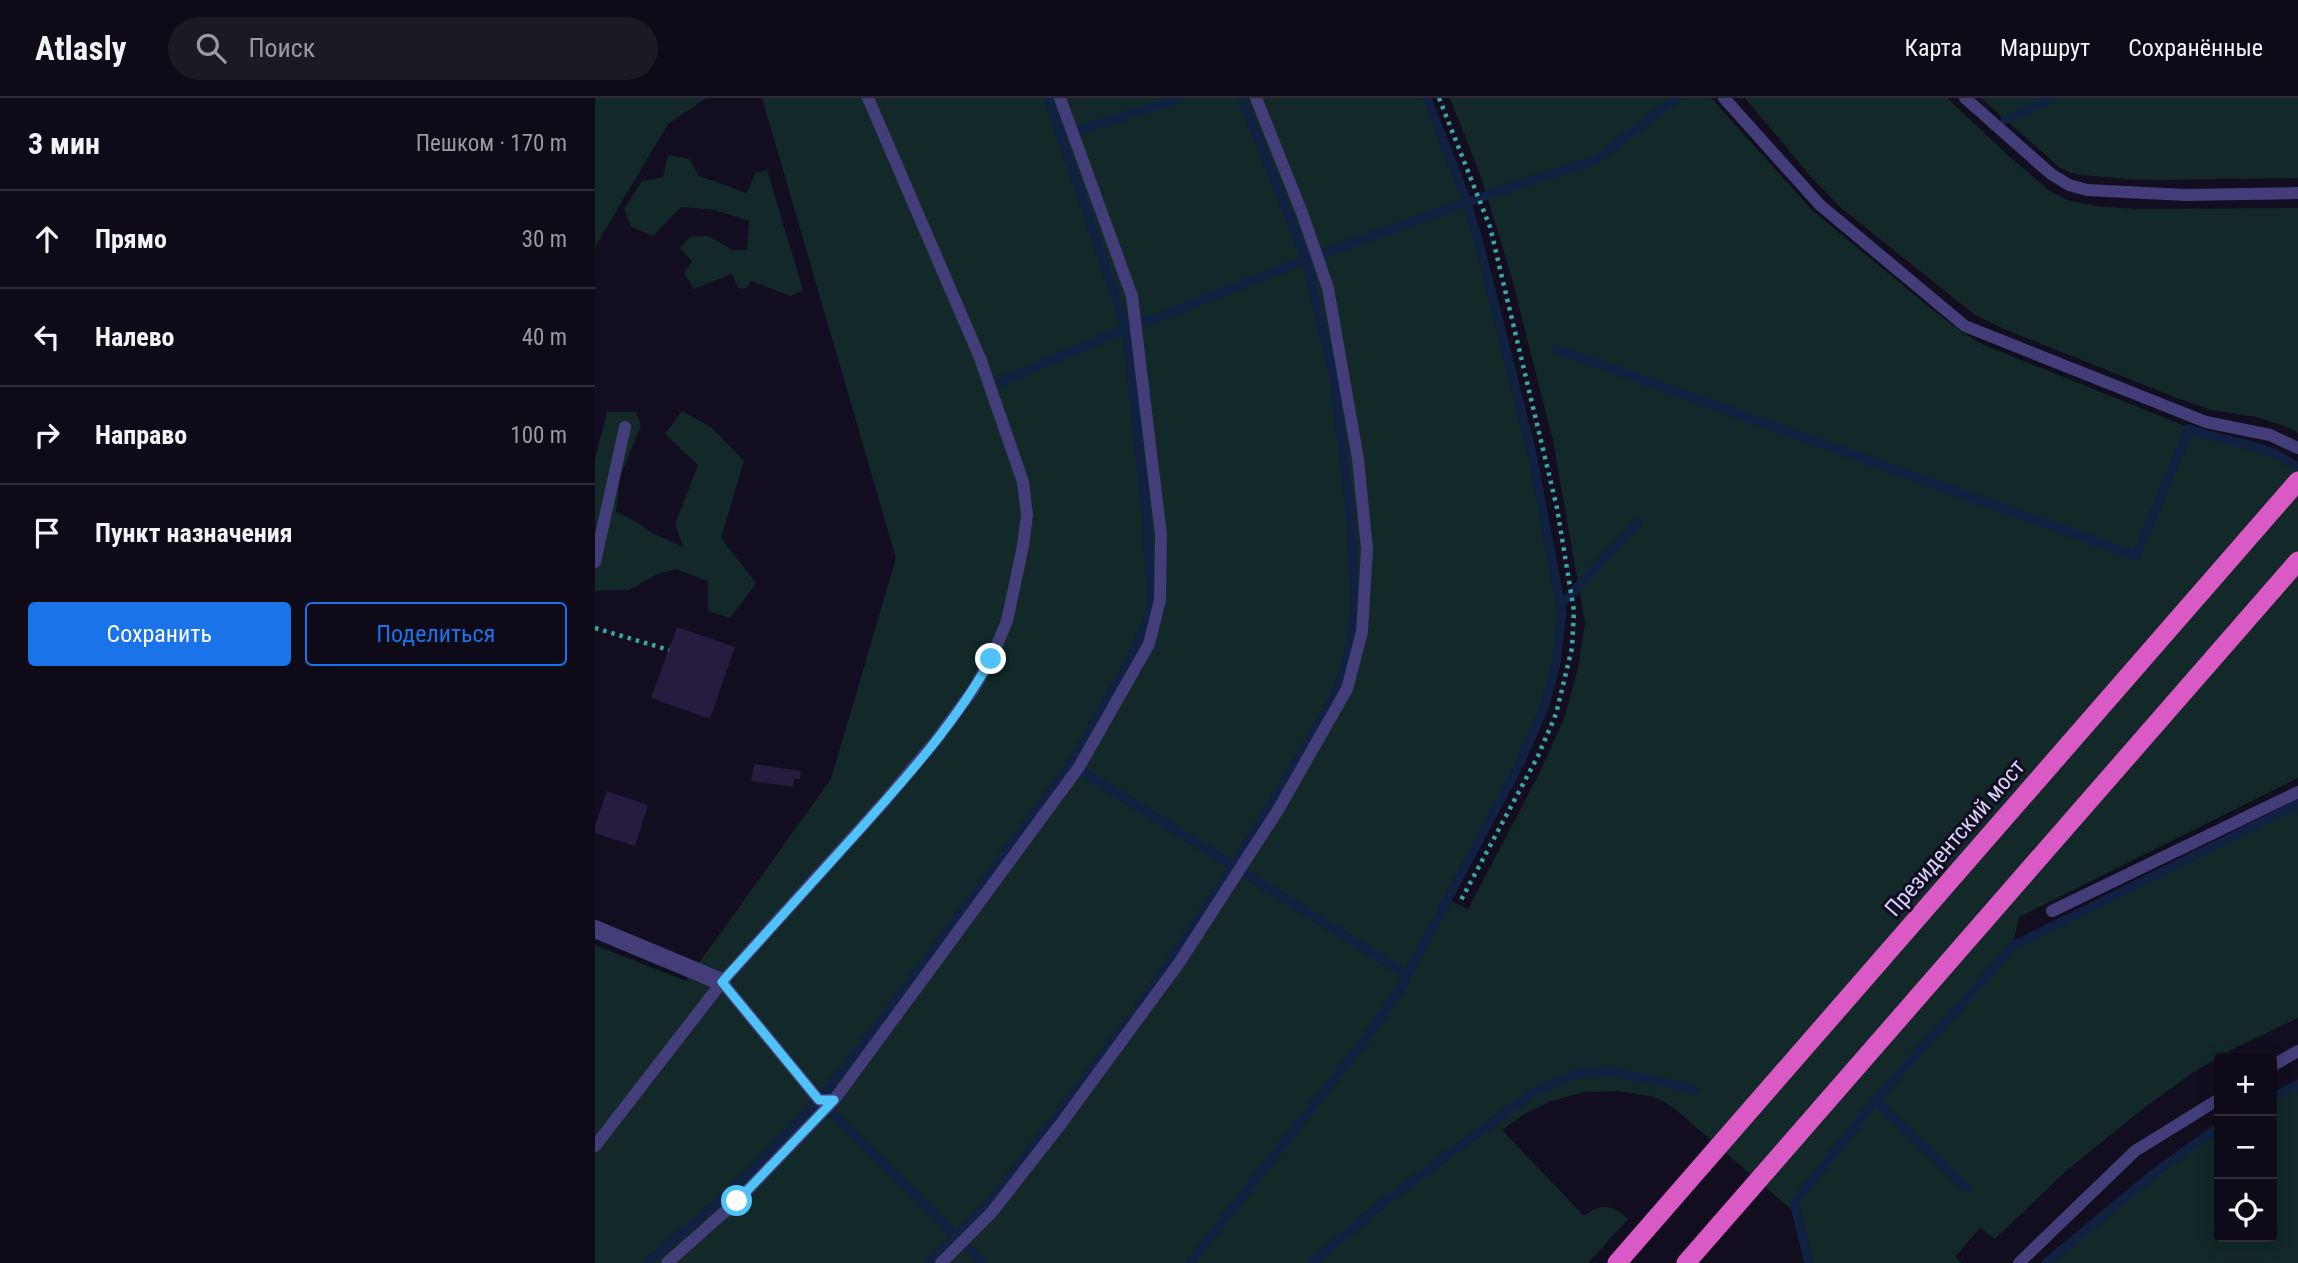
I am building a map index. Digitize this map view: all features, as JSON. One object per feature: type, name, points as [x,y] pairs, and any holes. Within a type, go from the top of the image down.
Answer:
[{"type":"highway","name":"Президентский мост","points":[[1617,1263],[2298,481]]},
{"type":"highway","points":[[1686,1262],[2298,561]]},
{"type":"street","points":[[595,929],[722,982]]},
{"type":"lane","points":[[595,1146],[722,982],[885,801],[937,739],[973,690],[991,659],[1007,621],[1027,515],[1023,482],[980,359],[868,98]]},
{"type":"lane","points":[[667,1263],[737,1201],[834,1100],[1079,767],[1149,644],[1160,600],[1161,535],[1132,296],[1061,98]]},
{"type":"lane","points":[[941,1263],[992,1212],[1060,1125],[1179,963],[1278,810],[1347,689],[1362,632],[1367,550],[1358,459],[1328,288],[1302,213],[1256,98]]},
{"type":"lane","points":[[1724,98],[1820,205],[1965,326],[2206,422],[2270,435],[2298,448]]},
{"type":"lane","points":[[1965,98],[2051,174],[2069,185],[2087,190],[2186,195],[2298,193]]},
{"type":"lane","points":[[595,562],[625,427]]},
{"type":"lane","points":[[2052,911],[2298,792]]},
{"type":"lane","points":[[722,982],[819,1100],[834,1100]]},
{"type":"lane","points":[[2277,1063],[2298,1051]]},
{"type":"lane","points":[[2019,1263],[2136,1151],[2214,1102]]},
{"type":"path","points":[[1439,98],[1490,227],[1554,494],[1574,611],[1572,648],[1556,714],[1538,756],[1460,902]]},
{"type":"path","points":[[595,628],[669,650]]},
{"type":"green space","points":[[595,98],[706,98],[668,124],[595,247]]},
{"type":"green space","points":[[762,98],[1429,98],[1465,188],[1480,240],[1533,451],[1564,613],[1558,664],[1546,709],[1521,766],[1449,900],[1468,909],[1538,776],[1564,719],[1578,668],[1585,623],[1553,441],[1511,275],[1481,177],[1450,98],[1711,98],[1813,211],[1962,332],[1984,345],[2210,436],[2254,445],[2277,453],[2298,466],[2298,778],[2019,917],[2013,943],[2298,801],[2298,1018],[2227,1053],[2214,1053],[2214,1060],[2140,1111],[2066,1171],[1995,1239],[1980,1228],[1955,1257],[1962,1263],[1806,1263],[1793,1211],[1675,1109],[1651,1096],[1617,1091],[1585,1092],[1551,1101],[1524,1114],[1502,1130],[1584,1216],[1606,1207],[1617,1210],[1628,1219],[1588,1263],[595,1263],[595,945],[686,981],[831,779],[896,558]]},
{"type":"green space","points":[[1745,98],[1947,98],[2050,191],[2067,200],[2096,206],[2137,209],[2298,208],[2298,433],[2257,417],[2211,410],[2177,398],[1975,315],[1840,207]]},
{"type":"green space","points":[[1981,98],[2298,98],[2298,178],[2139,180],[2070,173],[2059,167]]},
{"type":"green space","points":[[668,155],[689,159],[699,176],[747,193],[755,173],[767,170],[803,290],[791,296],[751,281],[747,288],[739,289],[732,274],[694,289],[684,273],[692,261],[680,248],[690,237],[709,236],[732,250],[747,250],[749,221],[715,210],[681,207],[653,236],[631,227],[624,209],[642,181],[663,177]]},
{"type":"green space","points":[[682,411],[711,427],[744,461],[721,538],[756,583],[730,618],[708,611],[708,581],[676,569],[658,574],[629,590],[595,591],[595,459],[607,412],[636,412],[641,426],[620,477],[616,512],[683,547],[675,524],[698,465],[665,434]]},
{"type":"green space","points":[[2298,1087],[2298,1263],[2049,1263],[2158,1172],[2214,1133],[2214,1242],[2277,1242],[2277,1098]]},
{"type":"building","points":[[677,627],[735,647],[710,719],[651,698]]},
{"type":"building","points":[[754,764],[801,771],[800,779],[794,779],[793,787],[751,781]]},
{"type":"building","points":[[607,791],[648,805],[635,846],[595,833]]},
{"type":"waterway","points":[[647,1263],[756,1166],[819,1100],[882,1020],[1071,764],[1129,662],[1150,614],[1146,513],[1126,328],[1048,98]]},
{"type":"waterway","points":[[1070,133],[1180,98]]},
{"type":"waterway","points":[[1139,1007],[1234,866],[1328,709],[1342,678],[1351,644],[1355,603],[1350,509],[1334,379],[1306,259],[1242,98]]},
{"type":"waterway","points":[[1190,1263],[1367,1037],[1400,989],[1519,765],[1544,708],[1556,663],[1562,613],[1532,453],[1478,239],[1464,194],[1427,98]]},
{"type":"waterway","points":[[1000,382],[1139,323],[1306,259],[1595,160],[1677,98]]},
{"type":"waterway","points":[[2005,120],[2052,98]]},
{"type":"waterway","points":[[1556,349],[2136,556],[2189,429],[2264,449],[2298,467]]},
{"type":"waterway","points":[[1561,605],[1638,522]]},
{"type":"waterway","points":[[1075,767],[1407,975]]},
{"type":"waterway","points":[[1809,1263],[1794,1203],[1875,1101],[2013,946],[2298,804]]},
{"type":"waterway","points":[[929,1263],[992,1201],[1131,1018]]},
{"type":"waterway","points":[[1312,1263],[1384,1202],[1532,1093],[1572,1075],[1609,1071],[1694,1089]]},
{"type":"waterway","points":[[2277,1095],[2298,1084]]},
{"type":"waterway","points":[[1875,1101],[1968,1189]]},
{"type":"waterway","points":[[823,1104],[983,1263]]},
{"type":"waterway","points":[[2046,1263],[2157,1171],[2214,1131]]},
{"type":"route","points":[[737,1201],[834,1100],[819,1100],[722,982],[885,801],[937,739],[973,690],[991,659]]}]
